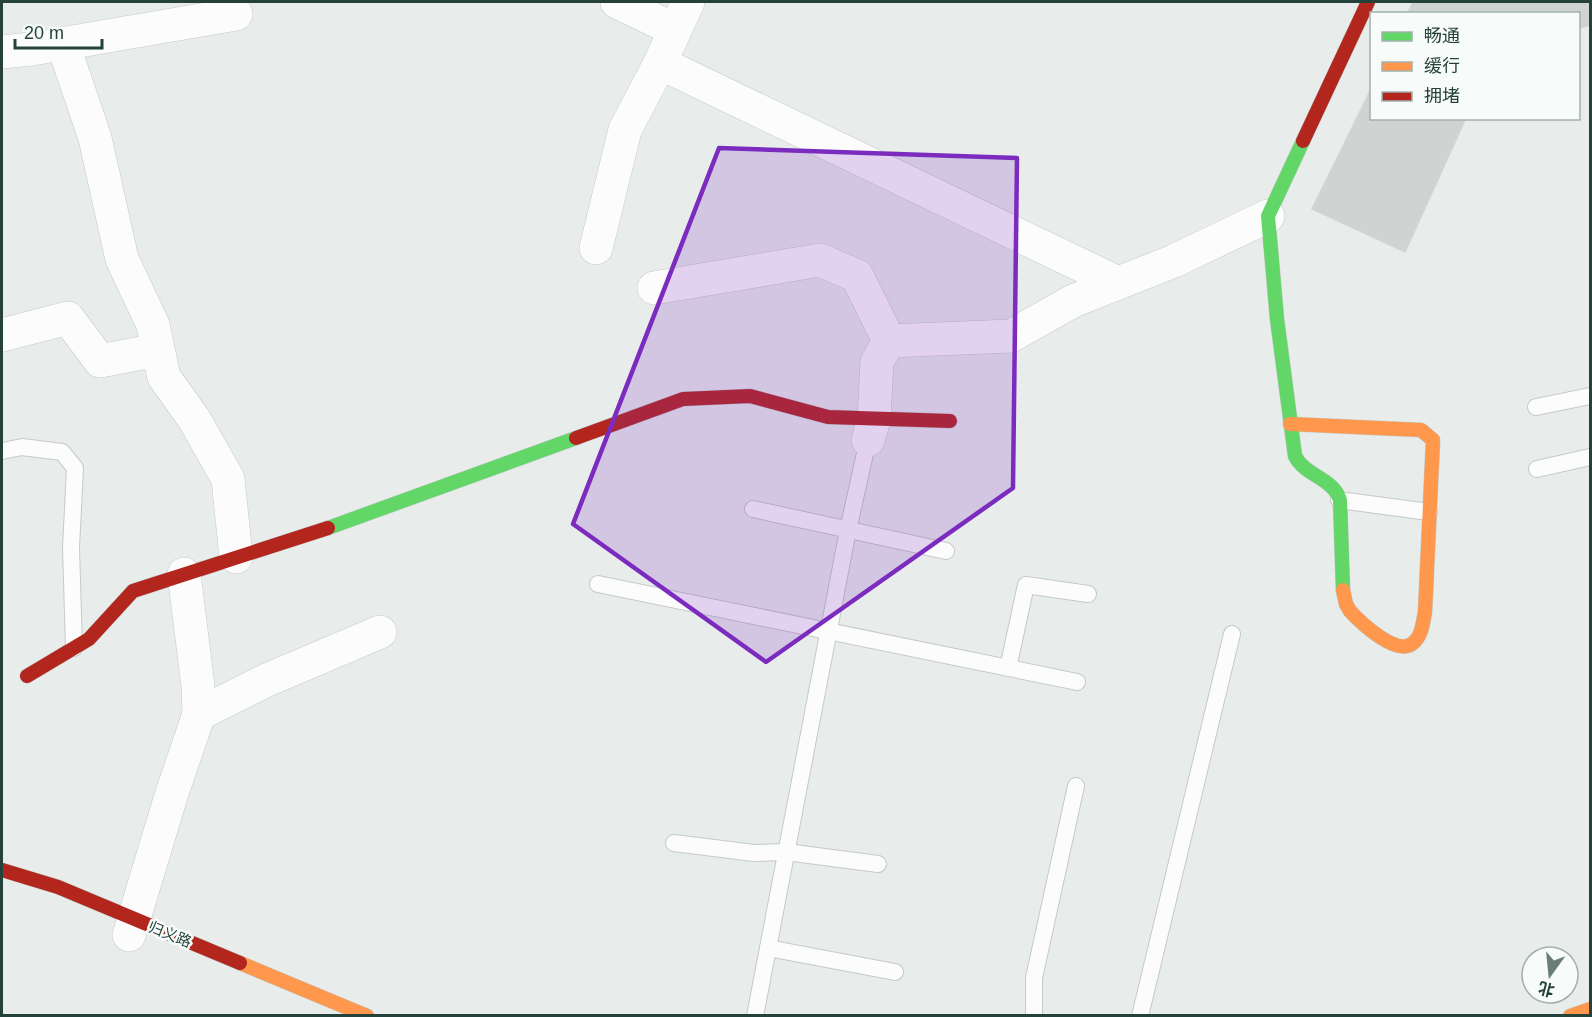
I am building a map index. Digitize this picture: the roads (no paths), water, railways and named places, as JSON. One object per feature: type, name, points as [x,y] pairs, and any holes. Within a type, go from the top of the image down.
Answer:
[{"type":"street","points":[[596,248],[625,130],[660,63],[681,16],[617,2]]},
{"type":"street","points":[[1290,424],[1421,430],[1433,440],[1423,630],[1417,642],[1408,647],[1396,646],[1385,641],[1346,605],[1342,591],[1338,496],[1322,479],[1305,470],[1296,459],[1290,424],[1277,319],[1268,216],[1368,2]]},
{"type":"street","points":[[2,52],[63,44],[236,14]]},
{"type":"street","points":[[63,44],[95,138],[122,259],[153,325],[164,376],[195,419],[228,479],[236,557]]},
{"type":"street","points":[[660,63],[1118,283]]},
{"type":"street","points":[[889,341],[1011,336],[1073,301],[1174,261],[1268,216]]},
{"type":"street","points":[[654,288],[820,260],[857,276],[889,341]]},
{"type":"street","points":[[2,335],[68,318],[100,361],[158,350]]},
{"type":"street","points":[[871,430],[876,362],[889,341]]},
{"type":"street","points":[[27,676],[89,639],[134,591],[343,523],[683,399],[750,396],[871,430],[950,421]]},
{"type":"street","points":[[130,931],[171,796],[199,714],[198,686],[184,574]]},
{"type":"street","points":[[199,714],[267,680],[380,632]]},
{"type":"street","points":[[2,870],[58,887],[130,931],[368,1016]]},
{"type":"street","points":[[1570,1016],[1590,1010]]},
{"type":"lane","points":[[1536,407],[1590,396]]},
{"type":"lane","points":[[755,1016],[848,530],[871,430]]},
{"type":"lane","points":[[2,451],[22,447],[62,452],[75,468],[71,548],[74,648]]},
{"type":"lane","points":[[1537,469],[1590,457]]},
{"type":"lane","points":[[1339,500],[1429,512]]},
{"type":"lane","points":[[753,509],[946,551]]},
{"type":"lane","points":[[598,584],[1077,682]]},
{"type":"lane","points":[[1008,668],[1026,585],[1088,594]]},
{"type":"lane","points":[[1140,1016],[1232,634]]},
{"type":"lane","points":[[1034,1016],[1034,978],[1076,786]]},
{"type":"lane","points":[[674,843],[754,853],[786,852],[878,864]]},
{"type":"lane","points":[[768,948],[895,972]]}]
